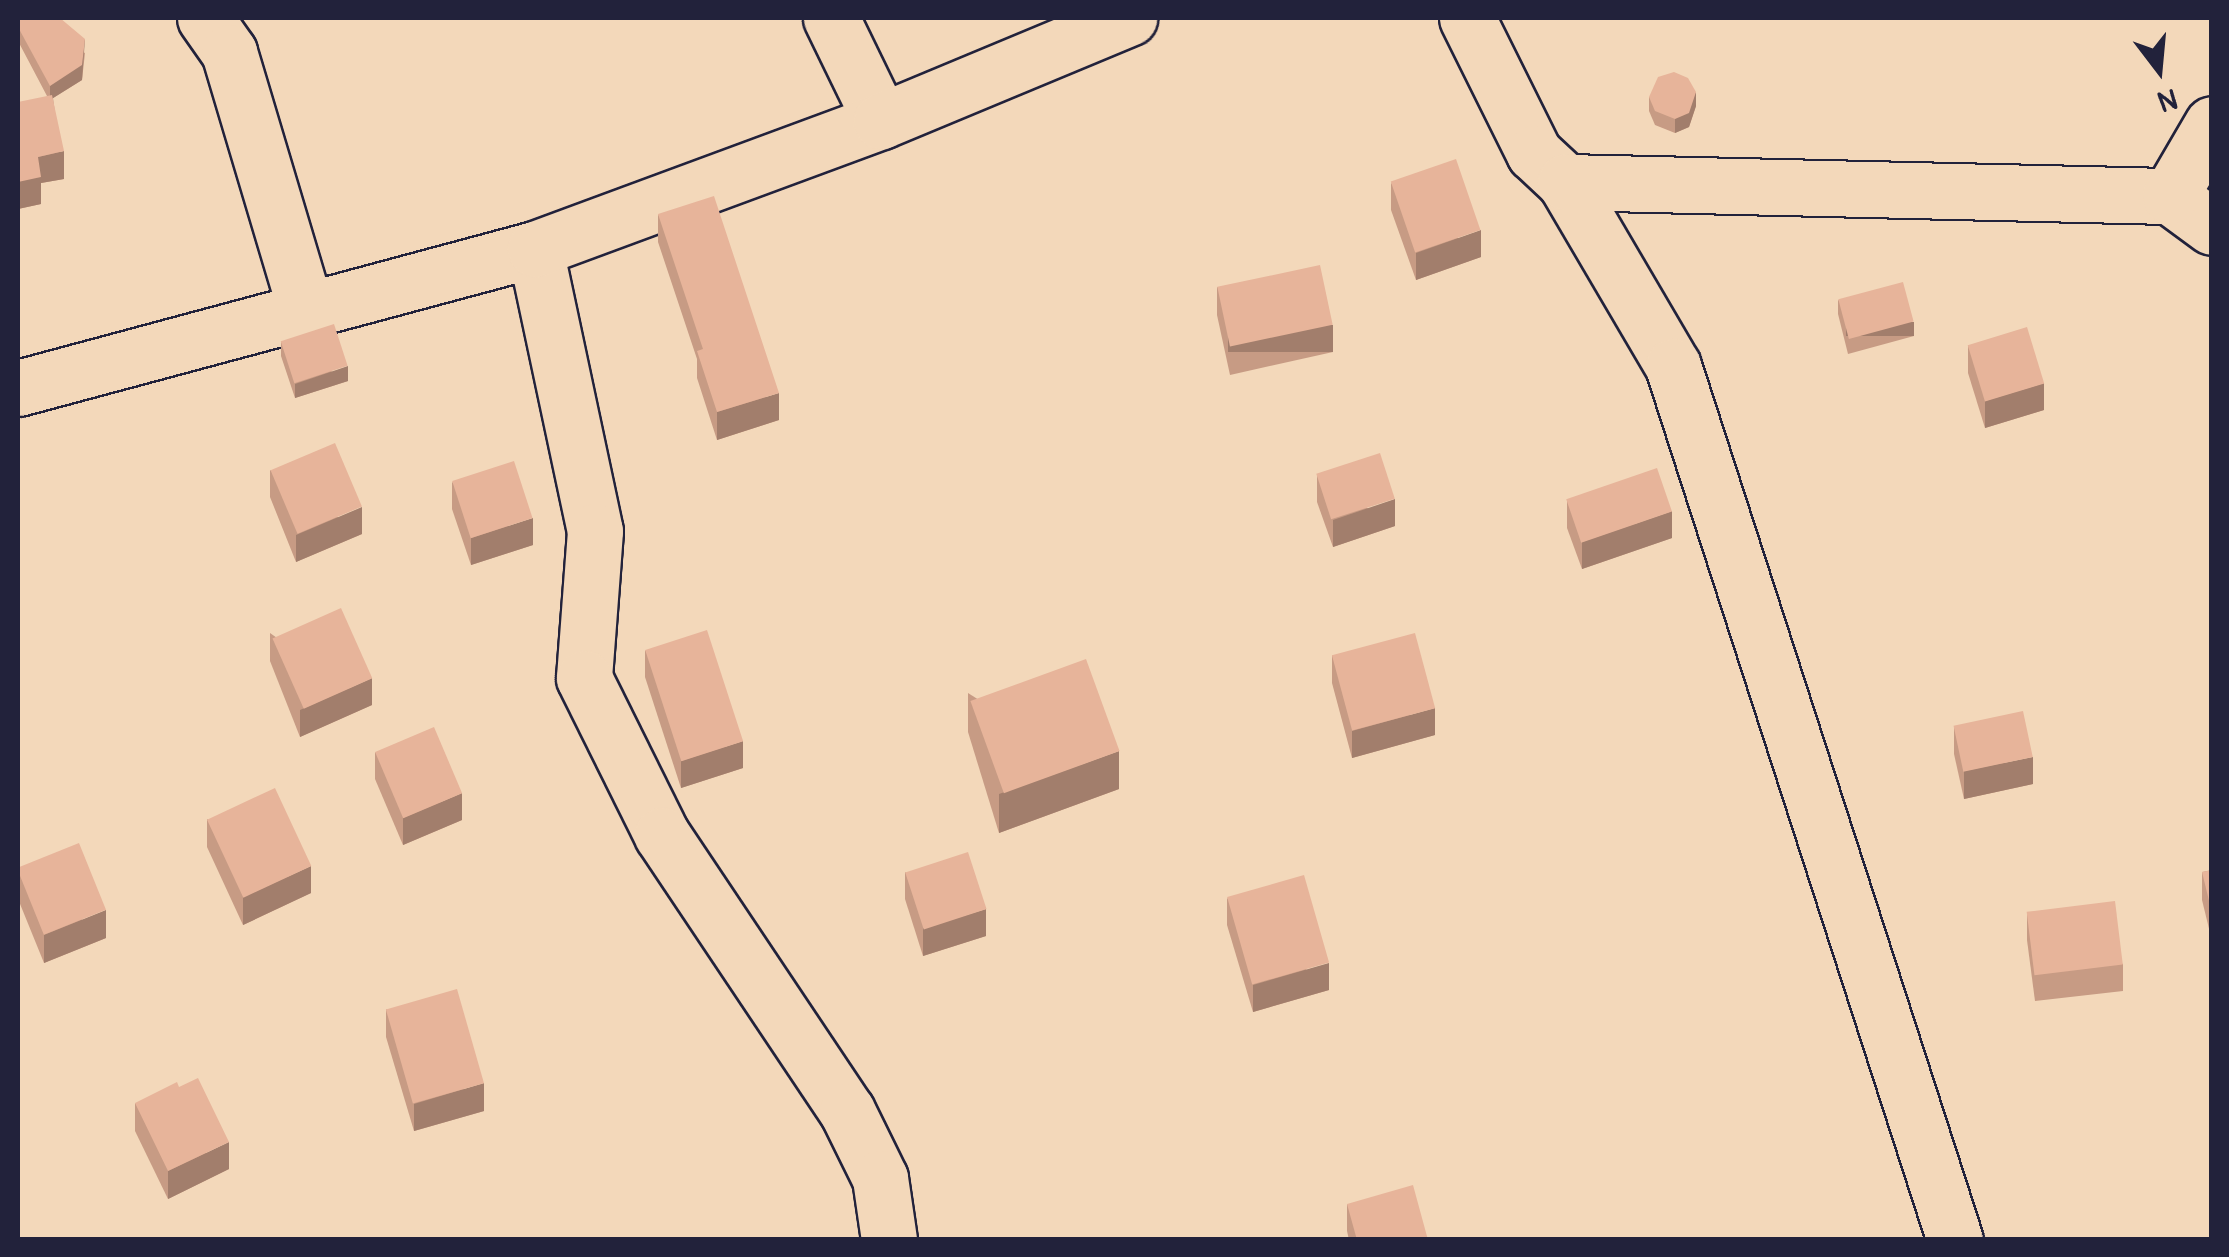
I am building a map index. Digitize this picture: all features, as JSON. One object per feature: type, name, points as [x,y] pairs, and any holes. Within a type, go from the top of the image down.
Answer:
[{"type":"street","points":[[206,18],[229,52],[306,310]]},
{"type":"street","points":[[831,18],[881,121]]},
{"type":"street","points":[[18,388],[535,250],[881,121],[1130,18]]},
{"type":"street","points":[[1467,18],[1534,153],[1565,182],[1673,366],[1955,1240]]},
{"type":"street","points":[[1565,182],[2191,212],[2212,124]]},
{"type":"street","points":[[535,250],[595,531],[584,678],[662,835],[847,1111],[880,1178],[889,1240]]},
{"type":"building","points":[[18,18],[60,18],[85,39],[82,65],[50,86],[18,27]]},
{"type":"building","points":[[1674,72],[1688,78],[1696,92],[1689,113],[1675,119],[1655,111],[1649,97],[1658,77]]},
{"type":"building","points":[[52,95],[64,151],[38,157],[41,177],[18,182],[18,102]]},
{"type":"building","points":[[1456,159],[1480,230],[1415,252],[1391,181]]},
{"type":"building","points":[[714,196],[779,393],[717,412],[697,351],[703,349],[658,214]]},
{"type":"building","points":[[1320,265],[1333,325],[1230,346],[1217,287]]},
{"type":"building","points":[[1903,282],[1914,322],[1849,339],[1838,299]]},
{"type":"building","points":[[334,324],[348,366],[294,383],[281,341]]},
{"type":"building","points":[[2027,327],[2044,383],[1985,402],[1968,345]]},
{"type":"building","points":[[335,443],[362,507],[298,534],[271,470]]},
{"type":"building","points":[[1380,453],[1395,499],[1331,519],[1316,474]]},
{"type":"building","points":[[514,461],[533,518],[471,538],[452,481]]},
{"type":"building","points":[[1657,468],[1672,511],[1581,543],[1566,499]]},
{"type":"building","points":[[341,608],[372,678],[304,709],[272,639]]},
{"type":"building","points":[[707,630],[743,741],[681,761],[645,650]]},
{"type":"building","points":[[1415,633],[1435,708],[1352,731],[1332,655]]},
{"type":"building","points":[[1086,659],[1120,751],[1004,793],[970,701]]},
{"type":"building","points":[[2023,711],[2033,757],[1963,772],[1954,726]]},
{"type":"building","points":[[434,727],[462,793],[403,818],[375,752]]},
{"type":"building","points":[[275,788],[311,866],[243,898],[207,820]]},
{"type":"building","points":[[79,843],[106,910],[44,935],[18,868]]},
{"type":"building","points":[[968,852],[987,909],[924,929],[905,872]]},
{"type":"building","points":[[2212,870],[2212,913],[2202,872]]},
{"type":"building","points":[[1304,875],[1329,962],[1252,985],[1227,897]]},
{"type":"building","points":[[2115,901],[2123,965],[2034,975],[2027,912]]},
{"type":"building","points":[[457,989],[484,1083],[413,1104],[386,1009]]},
{"type":"building","points":[[198,1078],[229,1142],[168,1171],[135,1103],[177,1082],[179,1087]]},
{"type":"building","points":[[1413,1185],[1428,1240],[1357,1240],[1347,1204]]}]
